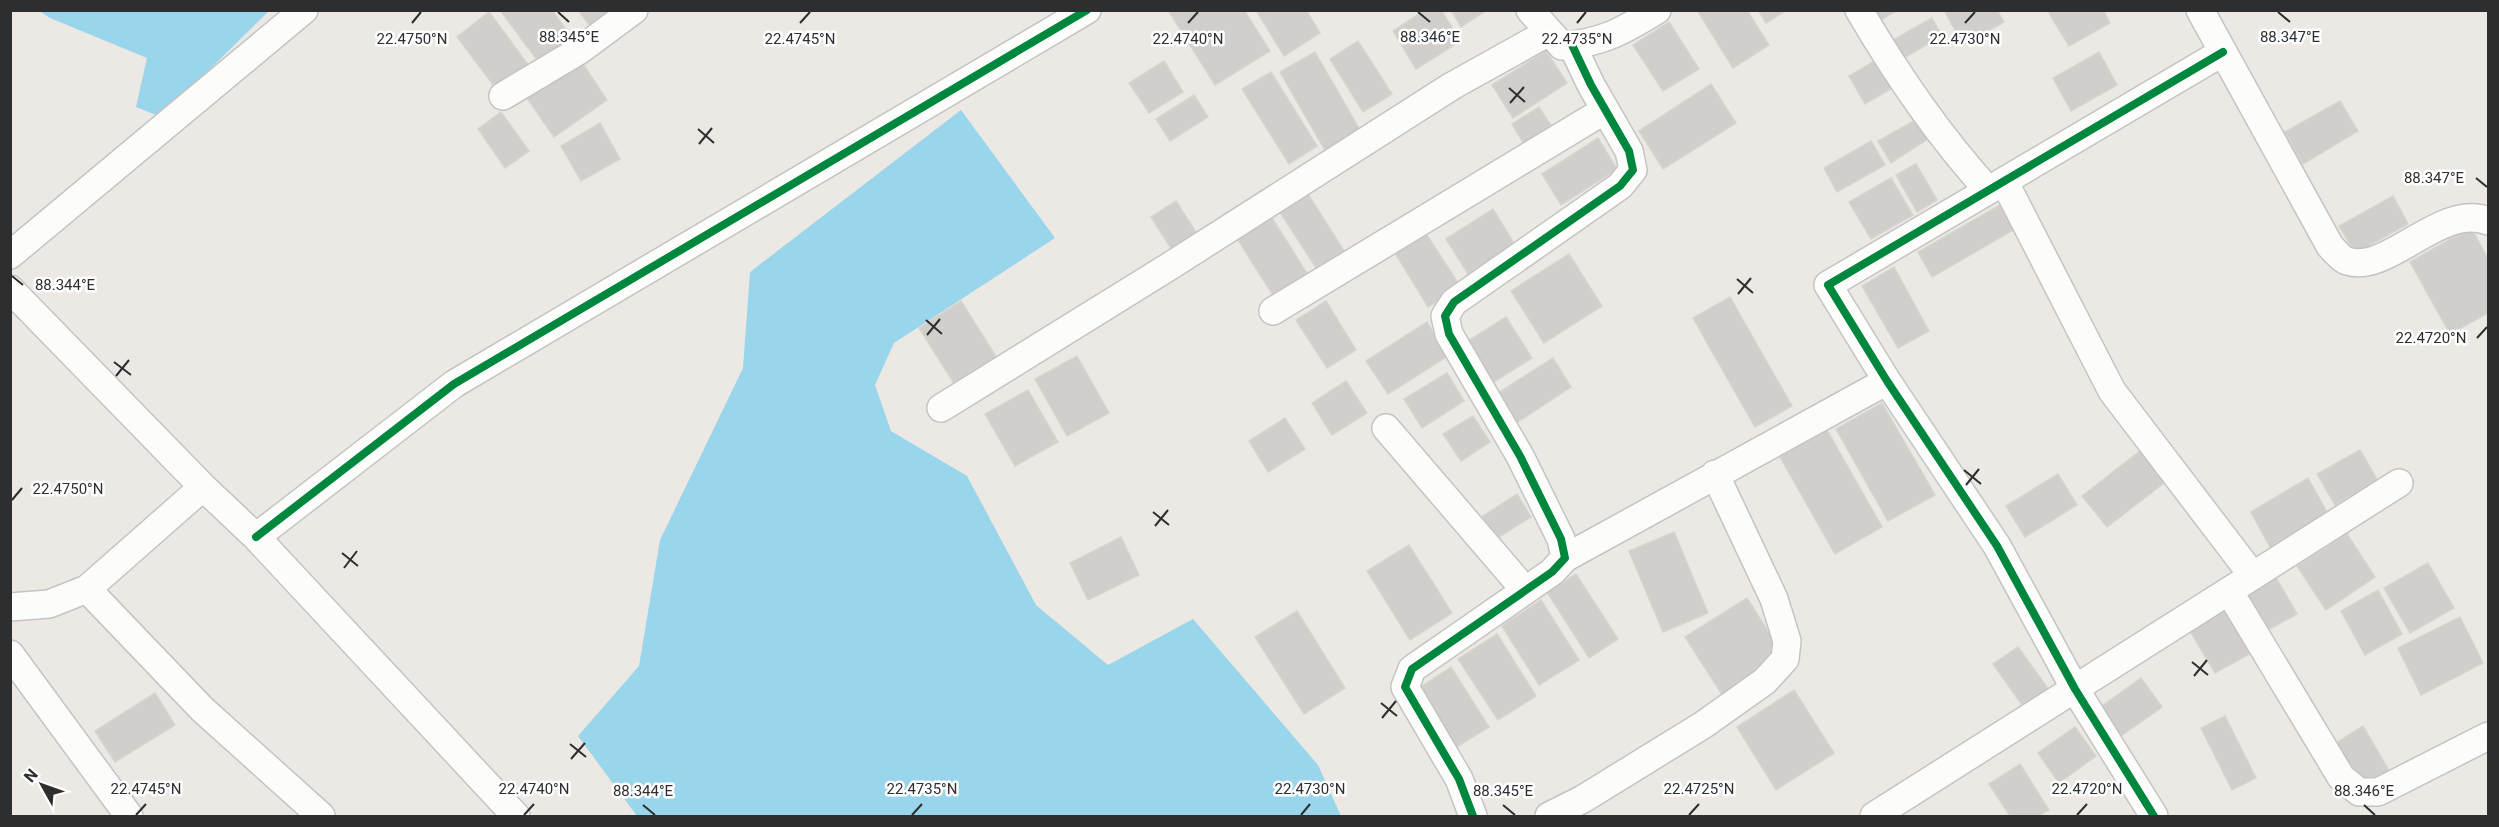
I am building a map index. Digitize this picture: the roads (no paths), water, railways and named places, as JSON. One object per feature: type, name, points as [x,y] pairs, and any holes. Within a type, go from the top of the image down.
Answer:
[{"type":"street","points":[[10,255],[304,10]]},
{"type":"street","points":[[503,96],[580,50],[634,10]]},
{"type":"street","points":[[256,537],[454,384],[1087,10]]},
{"type":"street","points":[[1530,10],[1562,46],[1585,45],[1623,32],[1657,10]]},
{"type":"street","points":[[1859,10],[1893,69],[1932,124],[1996,185],[2112,392],[2253,576]]},
{"type":"street","points":[[2200,10],[2330,246],[2345,260],[2356,263],[2373,261],[2437,227],[2463,218],[2488,221]]},
{"type":"street","points":[[941,408],[1170,266],[1452,86],[1549,32]]},
{"type":"street","points":[[1565,558],[1561,539],[1535,487],[1449,334],[1445,316],[1454,302],[1620,186],[1633,170],[1629,151],[1572,45]]},
{"type":"street","points":[[2154,816],[2076,688],[1997,546],[1887,381],[1828,285],[2223,52]]},
{"type":"street","points":[[1274,311],[1605,110]]},
{"type":"street","points":[[10,289],[203,488],[256,537],[516,816]]},
{"type":"street","points":[[1473,816],[1459,779],[1405,687],[1412,669],[1524,589],[1552,572],[1565,558],[1887,381]]},
{"type":"street","points":[[1386,428],[1524,589]]},
{"type":"street","points":[[1549,816],[1583,799],[1703,725],[1765,681],[1785,659],[1787,641],[1774,599],[1715,474]]},
{"type":"street","points":[[1874,816],[2399,483]]},
{"type":"street","points":[[10,607],[48,604],[87,589],[203,488]]},
{"type":"street","points":[[87,589],[202,708],[321,816]]},
{"type":"street","points":[[2229,591],[2341,777],[2359,792],[2378,792],[2488,736]]},
{"type":"street","points":[[10,654],[129,816]]},
{"type":"water","points":[[39,11],[269,11],[161,117],[136,107],[147,58],[50,18]]},
{"type":"water","points":[[961,110],[1055,238],[894,343],[875,385],[891,431],[967,476],[1036,605],[1108,665],[1193,619],[1318,765],[1341,816],[637,816],[578,736],[639,666],[660,540],[743,368],[750,272]]}]
